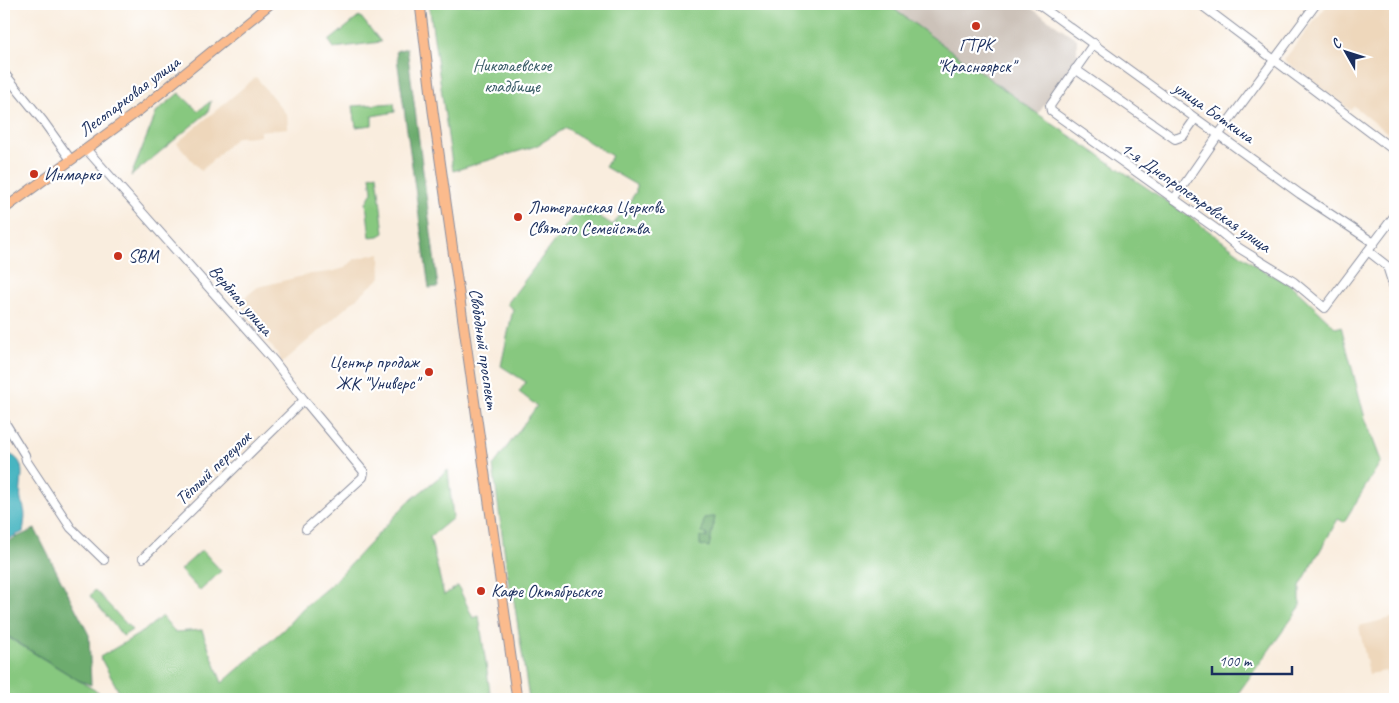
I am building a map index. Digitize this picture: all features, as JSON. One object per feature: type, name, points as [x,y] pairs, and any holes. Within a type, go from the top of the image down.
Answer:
[{"type":"main road","name":"Лесопарковая улица","points":[[4,209],[162,94],[270,4]]},
{"type":"main road","name":"Свободный проспект","points":[[420,4],[433,111],[518,699]]},
{"type":"street","name":"улица Боткина","points":[[1038,4],[1300,194],[1374,243]]},
{"type":"street","points":[[1200,4],[1395,151]]},
{"type":"street","points":[[1174,199],[1274,58],[1313,7],[1304,4]]},
{"type":"street","name":"1-я Днепропетровская улица","points":[[1094,43],[1050,106],[1051,111],[1220,231],[1239,248],[1294,282],[1325,308],[1395,215]]},
{"type":"street","points":[[1075,69],[1175,139],[1183,136],[1195,119]]},
{"type":"street","points":[[4,73],[43,121],[71,160]]},
{"type":"street","name":"Вербная улица","points":[[86,149],[274,361],[364,472],[363,477],[306,529]]},
{"type":"street","points":[[1368,251],[1387,266],[1395,291]]},
{"type":"street","name":"Тёплый переулок","points":[[143,558],[304,400]]},
{"type":"street","points":[[4,422],[25,455],[26,460],[71,528],[104,560]]},
{"type":"shaded area","points":[[887,4],[1025,4],[1077,39],[1077,59],[1038,114]]},
{"type":"shaded area","points":[[1328,4],[1395,4],[1395,128],[1390,135],[1354,106],[1350,110],[1284,60]]},
{"type":"shaded area","points":[[256,77],[287,115],[288,128],[260,131],[260,136],[237,137],[201,171],[177,143]]},
{"type":"shaded area","points":[[380,253],[381,277],[281,364],[277,353],[236,304],[258,287],[311,274],[331,272],[345,268],[355,259]]},
{"type":"shaded area","points":[[1395,617],[1395,674],[1387,676],[1386,671],[1369,674],[1359,626]]},
{"type":"green space","name":"Николаевское кладбище","points":[[429,4],[887,4],[1038,114],[1190,217],[1260,269],[1291,285],[1336,328],[1341,326],[1365,418],[1381,461],[1344,522],[1338,519],[1300,586],[1300,607],[1234,699],[529,699],[513,594],[509,586],[493,466],[537,406],[519,392],[526,382],[501,366],[513,309],[507,304],[581,205],[613,225],[636,192],[636,185],[605,167],[612,156],[566,128],[536,146],[453,171]]},
{"type":"green space","points":[[360,16],[381,42],[334,48],[329,41]]},
{"type":"green space","points":[[407,48],[438,287],[429,288],[396,51]]},
{"type":"green space","points":[[179,93],[198,111],[211,101],[208,112],[131,176],[157,111]]},
{"type":"green space","points":[[394,103],[395,112],[372,116],[372,125],[356,127],[353,106]]},
{"type":"green space","points":[[377,174],[384,233],[379,236],[370,237],[366,203],[372,192],[370,176]]},
{"type":"green space","points":[[448,470],[453,518],[430,537],[444,595],[458,586],[473,618],[479,616],[491,699],[123,699],[100,657],[144,631],[162,616],[175,632],[202,630],[222,683],[283,630],[303,608],[333,583],[407,503]]},
{"type":"green space","points":[[715,517],[709,547],[700,545],[700,536],[707,538],[707,535],[702,532],[704,518]]},
{"type":"green space","points":[[35,529],[89,635],[91,685],[78,680],[4,634],[4,543]]},
{"type":"green space","points":[[202,550],[221,571],[200,591],[180,570]]},
{"type":"green space","points":[[95,590],[132,630],[123,636],[90,596]]},
{"type":"green space","points":[[4,635],[106,697],[107,699],[4,699]]},
{"type":"water","points":[[4,453],[13,456],[21,466],[21,501],[24,507],[25,520],[23,532],[4,541]]},
{"type":"place","name":"ГТРК \"Красноярск\"","points":[[976,26]]},
{"type":"place","name":"Инмарко","points":[[34,174]]},
{"type":"place","name":"Лютеранская Церковь Святого Семейства","points":[[518,217]]},
{"type":"place","name":"SBM","points":[[118,256]]},
{"type":"place","name":"Центр продаж ЖК \"Универс\"","points":[[429,372]]},
{"type":"place","name":"Кафе Октябрьское","points":[[481,591]]}]
